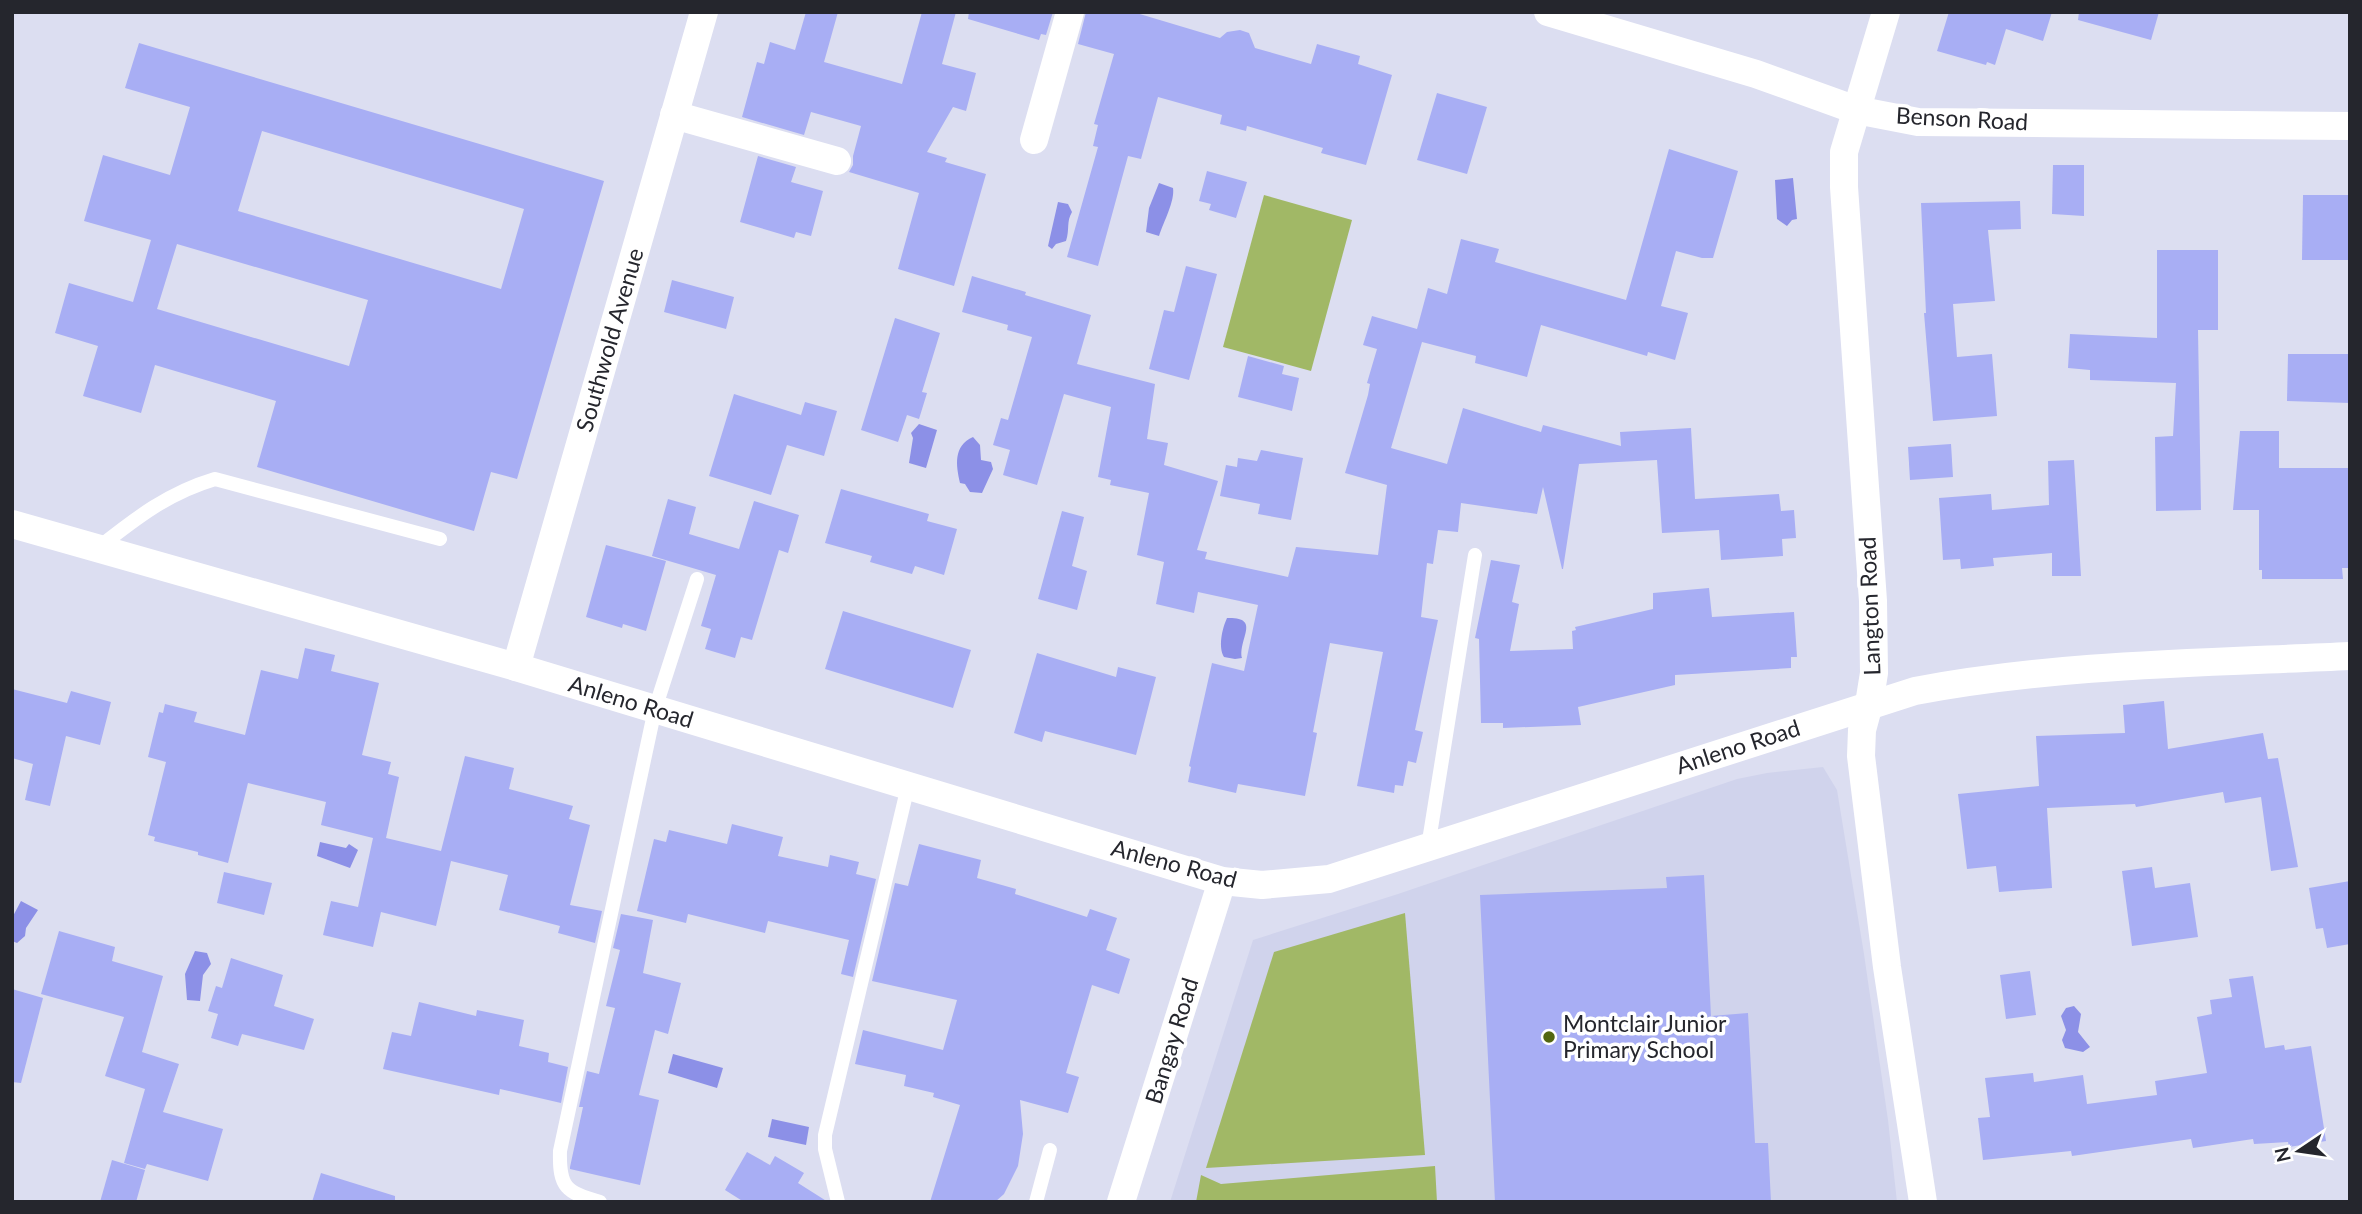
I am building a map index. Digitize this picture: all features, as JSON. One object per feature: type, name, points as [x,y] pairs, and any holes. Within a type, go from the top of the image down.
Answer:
[{"type":"street","name":"Southwold Avenue","points":[[516,667],[704,12]]},
{"type":"street","points":[[1034,140],[1070,12]]},
{"type":"street","name":"Benson Road","points":[[1548,12],[1756,74],[1856,110],[1918,122],[2350,126]]},
{"type":"street","name":"Langton Road","points":[[1886,12],[1844,152],[1844,187],[1873,601],[1874,673],[1862,730],[1861,756],[1887,967],[1923,1202]]},
{"type":"street","points":[[674,115],[837,161]]},
{"type":"street","name":"Anleno Road","points":[[12,524],[516,667],[1222,881],[1262,885],[1319,880],[1428,848],[1915,691],[2063,670],[2350,656]]},
{"type":"street","name":"Bangay Road","points":[[1121,1202],[1222,881]]},
{"type":"lane","points":[[97,548],[168,497],[215,479],[440,539]]},
{"type":"lane","points":[[1428,848],[1475,555]]},
{"type":"lane","points":[[600,1202],[567,1190],[559,1171],[560,1151],[655,709],[697,579]]},
{"type":"lane","points":[[838,1202],[825,1149],[825,1135],[908,786]]},
{"type":"lane","points":[[1036,1202],[1050,1150]]},
{"type":"shaded area","name":"Montclair Junior Primary School","points":[[1823,767],[1837,790],[1864,954],[1897,1202],[1170,1202],[1253,940],[1398,894],[1737,779]]},
{"type":"green space","points":[[1264,195],[1352,220],[1311,371],[1223,347]]},
{"type":"green space","points":[[1405,913],[1425,1155],[1206,1168],[1274,952]]},
{"type":"green space","points":[[1435,1166],[1437,1202],[1196,1202],[1201,1175],[1221,1184]]},
{"type":"water","points":[[1793,178],[1797,219],[1787,226],[1777,219],[1775,180]]},
{"type":"water","points":[[1159,183],[1173,188],[1173,193],[1159,236],[1146,232],[1149,208]]},
{"type":"water","points":[[1058,202],[1068,204],[1072,212],[1066,241],[1056,244],[1052,249],[1048,246]]},
{"type":"water","points":[[919,424],[937,430],[926,468],[909,463],[913,438],[911,433]]},
{"type":"water","points":[[973,437],[980,445],[981,460],[991,462],[993,469],[982,493],[970,492],[965,484],[960,483],[957,463],[959,451],[962,445]]},
{"type":"water","points":[[1227,618],[1244,621],[1246,625],[1242,658],[1224,657],[1222,653],[1221,638]]},
{"type":"water","points":[[320,842],[346,848],[349,844],[358,850],[350,868],[317,856]]},
{"type":"water","points":[[21,901],[38,910],[26,928],[25,936],[17,943],[12,941],[12,918]]},
{"type":"water","points":[[195,951],[207,953],[211,964],[203,975],[200,1001],[187,1000],[185,974]]},
{"type":"water","points":[[2074,1006],[2081,1014],[2078,1032],[2090,1047],[2083,1052],[2065,1048],[2062,1040],[2066,1030],[2061,1016],[2066,1008]]},
{"type":"water","points":[[673,1054],[723,1068],[717,1088],[668,1073]]},
{"type":"water","points":[[772,1119],[809,1127],[806,1145],[768,1137]]},
{"type":"building","points":[[806,12],[838,12],[824,62],[902,84],[922,12],[956,12],[942,64],[976,73],[966,111],[953,107],[927,152],[947,158],[945,162],[986,174],[954,286],[898,269],[919,193],[849,172],[853,165],[861,126],[811,112],[804,135],[742,117],[757,62],[764,64],[770,42],[795,50]]},
{"type":"building","points":[[969,12],[1053,12],[1046,35],[1041,34],[1039,40],[968,19]]},
{"type":"building","points":[[1086,12],[1133,12],[1220,38],[1227,32],[1240,30],[1249,33],[1255,48],[1311,64],[1317,44],[1360,56],[1358,64],[1392,75],[1366,165],[1321,153],[1323,148],[1247,126],[1246,131],[1220,124],[1222,115],[1158,97],[1141,159],[1128,156],[1098,266],[1067,257],[1098,147],[1093,146],[1098,125],[1094,124],[1114,54],[1078,44]]},
{"type":"building","points":[[1949,12],[2052,12],[2043,41],[2006,29],[1995,65],[1987,62],[1986,65],[1937,51]]},
{"type":"building","points":[[2079,12],[2159,12],[2151,40],[2078,20]]},
{"type":"building","points":[[139,43],[604,181],[517,479],[491,472],[474,531],[257,467],[276,401],[155,365],[141,413],[83,396],[98,346],[55,333],[69,283],[133,302],[151,240],[84,221],[103,155],[170,175],[190,107],[125,88]],"holes":[[[262,131],[524,209],[501,289],[238,211]],[[177,244],[368,300],[349,366],[157,309]]]},
{"type":"building","points":[[1437,93],[1487,107],[1467,174],[1417,160]]},
{"type":"building","points":[[1669,149],[1738,171],[1713,258],[1676,251],[1661,306],[1688,313],[1675,360],[1648,352],[1647,356],[1541,325],[1527,377],[1475,363],[1476,356],[1422,342],[1391,448],[1447,464],[1463,408],[1541,432],[1543,425],[1621,446],[1620,432],[1691,428],[1695,499],[1779,494],[1781,511],[1794,510],[1796,538],[1782,539],[1783,556],[1721,560],[1719,530],[1662,533],[1657,460],[1579,464],[1563,569],[1543,487],[1537,514],[1461,503],[1458,532],[1438,530],[1433,564],[1427,563],[1421,617],[1438,620],[1415,730],[1423,732],[1416,763],[1408,761],[1403,786],[1395,785],[1394,793],[1357,786],[1383,652],[1330,643],[1313,732],[1317,733],[1305,796],[1238,784],[1236,793],[1188,782],[1189,766],[1212,663],[1244,671],[1258,605],[1198,592],[1194,613],[1156,604],[1164,562],[1137,555],[1149,493],[1110,485],[1111,480],[1098,477],[1111,407],[1064,394],[1037,485],[1003,475],[1010,450],[993,445],[1001,418],[1008,420],[1032,337],[1007,330],[1008,325],[962,312],[972,276],[1091,315],[1077,364],[1155,384],[1147,439],[1168,443],[1164,465],[1218,481],[1197,550],[1207,552],[1205,559],[1288,577],[1296,547],[1378,555],[1387,485],[1345,473],[1368,395],[1370,384],[1367,383],[1377,349],[1363,345],[1372,316],[1417,329],[1428,288],[1447,294],[1461,239],[1499,249],[1495,262],[1626,300]]},
{"type":"building","points":[[758,156],[796,167],[791,182],[823,191],[811,236],[796,232],[794,238],[740,222]]},
{"type":"building","points":[[2053,165],[2084,165],[2084,216],[2052,214]]},
{"type":"building","points":[[1207,171],[1247,182],[1236,218],[1209,210],[1211,204],[1199,201]]},
{"type":"building","points":[[2303,195],[2350,195],[2350,260],[2302,260]]},
{"type":"building","points":[[2020,201],[2021,229],[1988,230],[1995,301],[1953,304],[1957,357],[1992,354],[1997,416],[1933,421],[1924,313],[1921,203]]},
{"type":"building","points":[[2157,250],[2218,250],[2218,330],[2198,330],[2201,510],[2156,511],[2155,437],[2173,436],[2176,383],[2090,380],[2090,370],[2068,368],[2070,334],[2157,338]]},
{"type":"building","points":[[1186,266],[1217,274],[1189,380],[1149,369],[1164,310],[1174,312]]},
{"type":"building","points":[[672,280],[734,297],[726,329],[664,312]]},
{"type":"building","points":[[895,318],[940,333],[922,392],[927,393],[919,419],[907,415],[898,442],[861,430]]},
{"type":"building","points":[[2288,354],[2350,354],[2350,403],[2287,401]]},
{"type":"building","points":[[1248,356],[1284,366],[1282,374],[1299,378],[1292,411],[1238,397]]},
{"type":"building","points":[[734,394],[801,415],[805,402],[837,411],[824,456],[787,445],[771,495],[709,476]]},
{"type":"building","points":[[2240,431],[2279,431],[2279,468],[2350,468],[2350,568],[2342,568],[2343,579],[2262,579],[2262,570],[2259,570],[2259,510],[2233,510]]},
{"type":"building","points":[[1951,444],[1953,477],[1910,480],[1908,447]]},
{"type":"building","points":[[1261,450],[1303,458],[1291,520],[1258,514],[1260,504],[1220,496],[1226,465],[1237,467],[1238,458],[1257,461]]},
{"type":"building","points":[[2074,460],[2081,576],[2052,576],[2052,553],[1993,558],[1994,566],[1961,569],[1960,559],[1943,560],[1939,498],[1991,494],[1992,510],[2049,505],[2048,461]]},
{"type":"building","points":[[841,489],[929,514],[927,521],[957,529],[944,575],[915,566],[912,574],[870,562],[872,556],[825,543]]},
{"type":"building","points":[[668,499],[696,507],[689,534],[739,549],[754,501],[799,515],[788,553],[779,550],[752,640],[741,637],[735,658],[705,649],[711,629],[701,626],[716,575],[652,556]]},
{"type":"building","points":[[1062,511],[1084,517],[1072,566],[1087,571],[1077,610],[1038,599]]},
{"type":"building","points":[[606,545],[666,561],[646,631],[623,624],[622,628],[586,617]]},
{"type":"building","points":[[1491,560],[1520,565],[1512,602],[1519,604],[1510,651],[1573,649],[1572,631],[1576,630],[1575,627],[1653,609],[1653,593],[1709,588],[1712,617],[1794,612],[1797,657],[1791,657],[1791,668],[1675,675],[1675,685],[1578,707],[1581,725],[1503,728],[1503,723],[1481,723],[1479,639],[1475,638]]},
{"type":"building","points":[[843,611],[971,650],[953,708],[825,669]]},
{"type":"building","points":[[305,648],[335,655],[331,671],[379,683],[362,755],[391,762],[388,774],[399,777],[386,838],[441,851],[465,756],[514,768],[509,789],[573,806],[569,819],[590,825],[570,905],[602,911],[595,943],[558,933],[560,926],[499,910],[508,875],[451,861],[436,926],[381,912],[373,947],[323,935],[331,901],[358,907],[373,838],[321,825],[326,802],[248,783],[228,863],[154,841],[155,837],[148,835],[166,762],[148,757],[159,712],[163,713],[165,704],[197,712],[194,722],[245,735],[261,670],[298,679]]},
{"type":"building","points":[[1037,653],[1116,677],[1118,667],[1156,677],[1136,755],[1045,731],[1042,742],[1014,733]]},
{"type":"building","points":[[12,689],[67,703],[71,691],[111,702],[100,745],[66,736],[50,806],[25,800],[33,764],[12,758]]},
{"type":"building","points":[[2164,701],[2168,749],[2263,733],[2268,759],[2278,758],[2298,867],[2271,871],[2261,797],[2225,803],[2223,792],[2136,807],[2135,804],[2047,808],[2052,888],[1999,892],[1996,866],[1967,869],[1958,794],[2039,786],[2036,736],[2125,733],[2123,705]]},
{"type":"building","points":[[732,824],[783,837],[778,856],[828,867],[830,855],[859,862],[856,874],[876,879],[853,977],[841,974],[849,940],[768,921],[765,933],[688,914],[686,923],[637,911],[654,839],[666,842],[669,830],[727,844]]},
{"type":"building","points":[[919,844],[981,860],[977,878],[1016,889],[1015,894],[1087,917],[1090,909],[1117,918],[1106,950],[1130,959],[1119,994],[1092,985],[1066,1073],[1079,1077],[1068,1113],[1020,1100],[1023,1134],[1018,1166],[1004,1194],[995,1202],[930,1202],[960,1105],[933,1097],[934,1093],[904,1086],[906,1075],[855,1064],[863,1030],[943,1050],[957,1000],[872,981],[895,883],[908,886]]},
{"type":"building","points":[[2152,867],[2155,888],[2190,883],[2198,937],[2132,946],[2122,871]]},
{"type":"building","points":[[224,872],[272,883],[264,915],[217,903]]},
{"type":"building","points":[[1704,875],[1711,1016],[1748,1013],[1755,1143],[1768,1143],[1771,1202],[1495,1202],[1480,895],[1667,888],[1666,877]]},
{"type":"building","points":[[2350,881],[2350,944],[2327,948],[2323,928],[2316,929],[2309,888]]},
{"type":"building","points":[[621,914],[653,920],[643,973],[681,983],[668,1034],[655,1030],[639,1095],[659,1100],[640,1185],[570,1169],[583,1107],[579,1107],[587,1071],[599,1074],[615,1008],[606,1006],[620,950],[613,948]]},
{"type":"building","points":[[59,931],[115,947],[112,961],[163,976],[142,1052],[179,1064],[163,1112],[223,1129],[208,1181],[147,1164],[145,1169],[124,1163],[145,1089],[105,1076],[124,1017],[41,994]]},
{"type":"building","points":[[231,958],[283,975],[274,1006],[314,1019],[304,1050],[242,1034],[238,1046],[211,1038],[218,1014],[208,1011],[216,986],[222,988]]},
{"type":"building","points":[[2030,971],[2036,1015],[2006,1019],[2000,975]]},
{"type":"building","points":[[2253,976],[2265,1048],[2284,1045],[2285,1050],[2311,1046],[2326,1141],[2289,1147],[2288,1142],[2254,1144],[2253,1139],[2193,1148],[2191,1139],[2072,1156],[2071,1151],[1983,1160],[1978,1118],[1990,1117],[1985,1078],[2033,1073],[2034,1082],[2083,1075],[2087,1104],[2157,1095],[2155,1081],[2207,1073],[2197,1017],[2212,1014],[2210,1000],[2232,997],[2229,979]]},
{"type":"building","points":[[12,989],[43,998],[21,1083],[12,1082]]},
{"type":"building","points":[[419,1002],[476,1016],[477,1010],[524,1020],[519,1046],[549,1053],[548,1062],[568,1067],[561,1103],[500,1089],[499,1095],[383,1069],[392,1032],[411,1036]]},
{"type":"building","points":[[747,1152],[770,1165],[775,1156],[804,1173],[798,1183],[828,1202],[744,1202],[725,1190]]},
{"type":"building","points":[[112,1160],[145,1170],[136,1202],[100,1202]]},
{"type":"building","points":[[321,1173],[395,1196],[395,1202],[312,1202]]},
{"type":"place","name":"Montclair Junior Primary School","points":[[1549,1037]]}]
